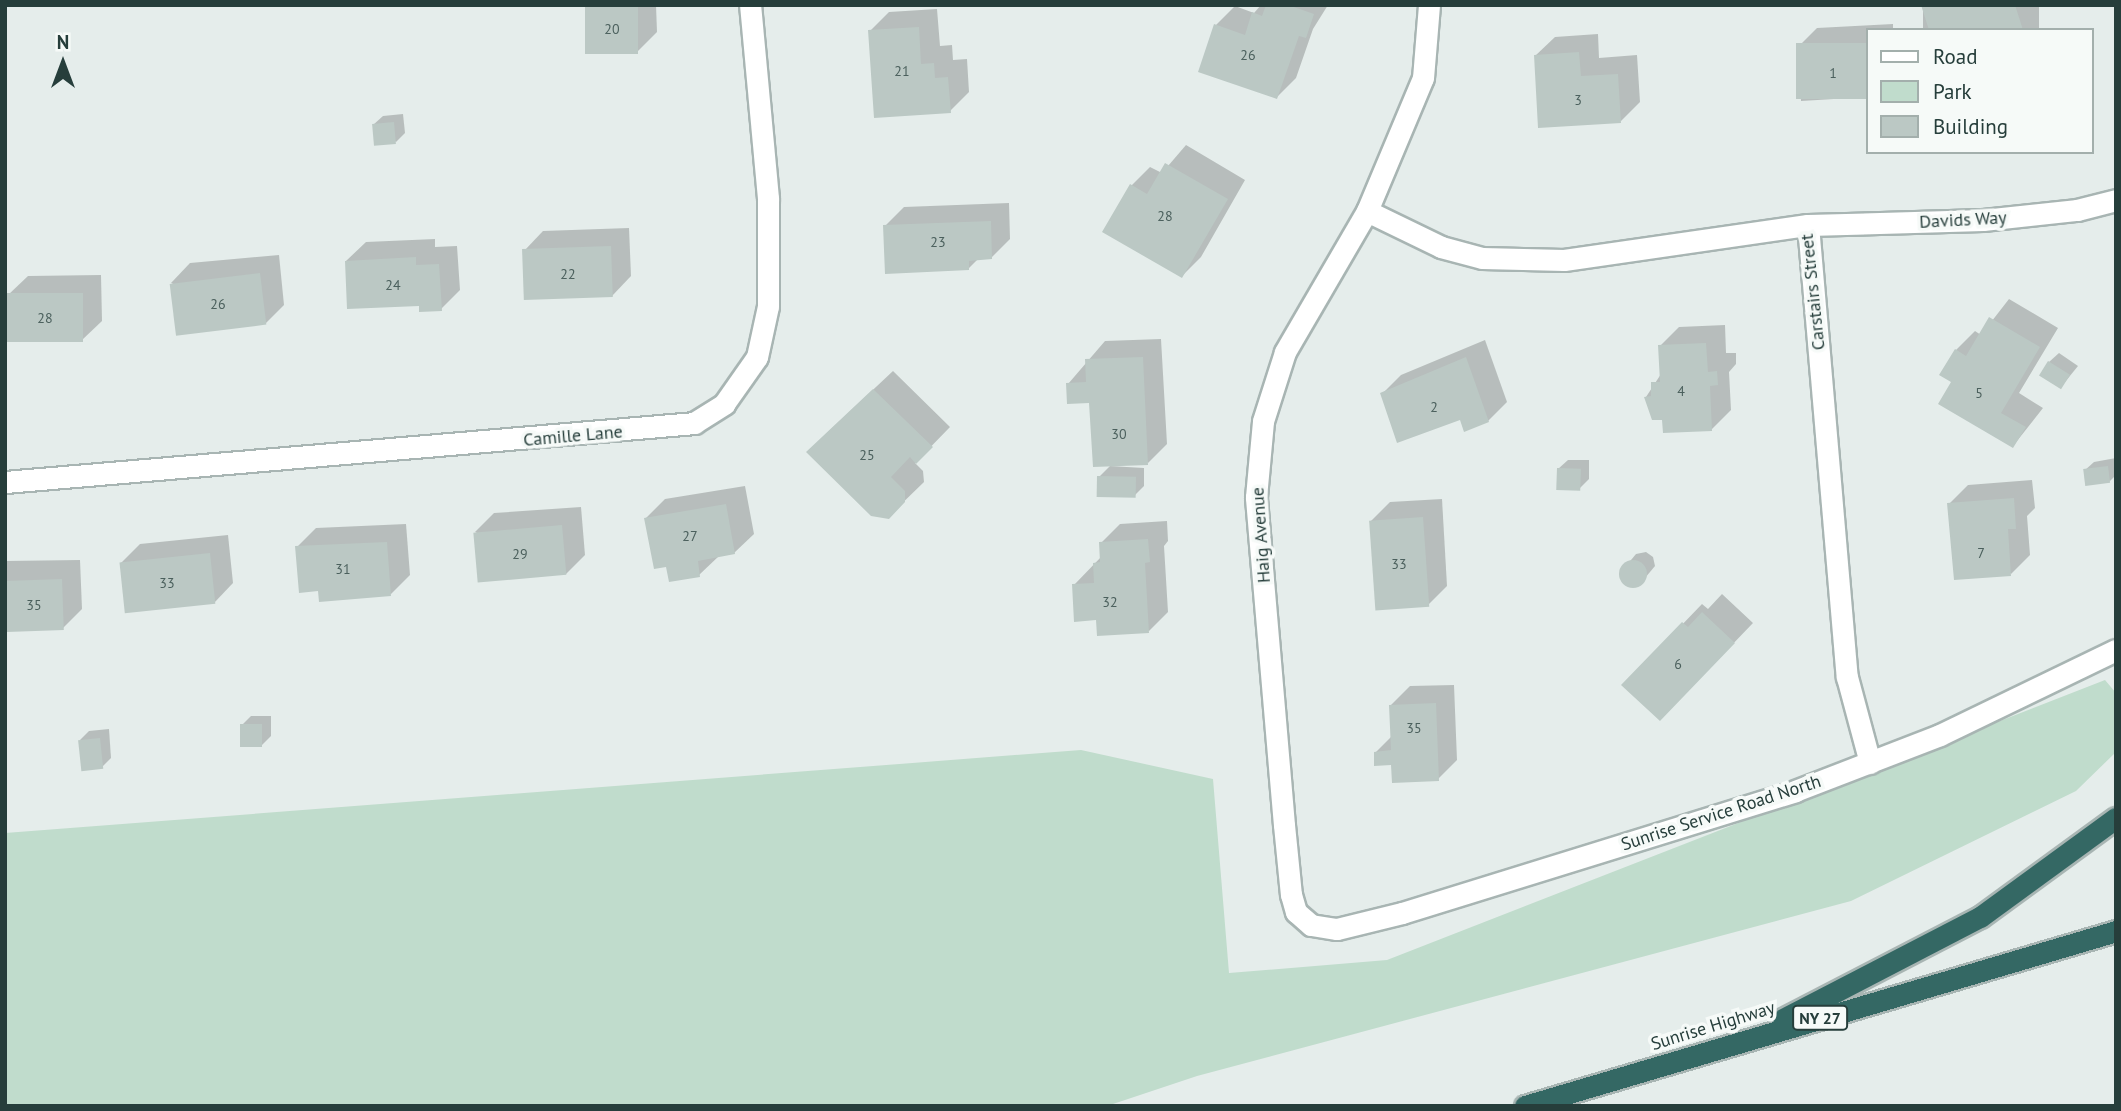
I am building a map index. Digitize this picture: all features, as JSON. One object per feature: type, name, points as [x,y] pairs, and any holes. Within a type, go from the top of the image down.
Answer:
[{"type":"highway","points":[[1740,1041],[1980,917],[2116,818]]},
{"type":"highway","name":"Sunrise Highway","points":[[1525,1106],[2116,931]]},
{"type":"street","name":"Camille Lane","points":[[5,482],[694,424],[724,404],[757,358],[768,306],[768,198],[750,5]]},
{"type":"street","name":"Haig Avenue","points":[[1311,925],[1296,912],[1291,895],[1256,496],[1263,421],[1285,352],[1367,211],[1423,78],[1429,5]]},
{"type":"street","name":"Davids Way","points":[[1808,225],[1983,220],[2077,210],[2116,200]]},
{"type":"street","name":"Carstairs Street","points":[[1367,211],[1441,247],[1482,258],[1564,260],[1808,225],[1847,677],[1870,763]]},
{"type":"street","name":"Sunrise Service Road North","points":[[1311,925],[1337,929],[1402,913],[1707,819],[1870,763],[2024,697],[2116,650]]},
{"type":"green space","points":[[2105,680],[2116,693],[2116,752],[2076,791],[1851,901],[1197,1076],[1107,1106],[5,1106],[5,833],[1081,750],[1213,779],[1229,973],[1387,960]]},
{"type":"building","points":[[585,5],[638,5],[638,54],[585,54]]},
{"type":"building","points":[[1266,5],[1288,5],[1314,14],[1306,38],[1299,36],[1277,99],[1198,72],[1214,24],[1245,35],[1252,12],[1262,16]]},
{"type":"building","points":[[1921,5],[2015,5],[2022,28],[1928,28]]},
{"type":"building","points":[[919,27],[921,64],[934,63],[935,78],[948,77],[951,113],[874,118],[868,30]]},
{"type":"building","points":[[1796,43],[1866,43],[1866,99],[1796,99]]},
{"type":"building","points":[[1579,52],[1581,76],[1618,74],[1621,123],[1538,128],[1534,55]]},
{"type":"building","points":[[394,122],[396,144],[374,146],[372,124]]},
{"type":"building","points":[[1165,163],[1228,199],[1182,278],[1102,232],[1130,184],[1147,194]]},
{"type":"building","points":[[991,221],[992,259],[969,261],[969,270],[885,274],[883,225]]},
{"type":"building","points":[[611,246],[613,297],[524,300],[522,249]]},
{"type":"building","points":[[416,257],[416,265],[439,264],[442,311],[419,312],[419,306],[347,309],[345,261]]},
{"type":"building","points":[[260,273],[266,325],[176,336],[170,284]]},
{"type":"building","points":[[7,293],[83,293],[83,342],[7,342]]},
{"type":"building","points":[[1989,317],[2040,347],[2001,413],[2026,427],[2013,448],[1938,404],[1951,382],[1939,375],[1955,349],[1966,356]]},
{"type":"building","points":[[1706,343],[1708,372],[1717,371],[1718,385],[1710,386],[1712,431],[1663,433],[1662,420],[1652,420],[1644,397],[1651,396],[1651,382],[1660,382],[1658,345]]},
{"type":"building","points":[[1143,357],[1148,465],[1093,467],[1089,403],[1067,404],[1066,383],[1086,382],[1085,359]]},
{"type":"building","points":[[1466,357],[1489,422],[1464,432],[1460,420],[1397,443],[1380,393]]},
{"type":"building","points":[[2048,361],[2070,375],[2061,389],[2039,375]]},
{"type":"building","points":[[873,389],[933,447],[916,464],[910,457],[891,477],[905,491],[905,502],[889,519],[871,516],[806,452]]},
{"type":"building","points":[[2108,466],[2110,483],[2085,486],[2083,469]]},
{"type":"building","points":[[1557,468],[1581,469],[1580,491],[1556,490]]},
{"type":"building","points":[[1097,476],[1136,477],[1136,498],[1097,497]]},
{"type":"building","points":[[2014,498],[2016,529],[2008,529],[2011,576],[1954,580],[1947,503]]},
{"type":"building","points":[[726,504],[735,554],[698,561],[700,577],[669,582],[666,567],[654,569],[644,518]]},
{"type":"building","points":[[1423,517],[1429,607],[1375,611],[1369,521]]},
{"type":"building","points":[[562,525],[566,575],[478,583],[473,533]]},
{"type":"building","points":[[1148,539],[1150,562],[1145,563],[1149,633],[1097,636],[1096,620],[1074,622],[1072,584],[1094,583],[1093,563],[1100,562],[1099,542]]},
{"type":"building","points":[[387,542],[391,596],[319,602],[318,591],[299,593],[295,546]]},
{"type":"building","points":[[210,553],[215,604],[125,613],[119,563]]},
{"type":"building","points":[[1633,560],[1643,564],[1647,574],[1643,584],[1633,588],[1623,584],[1619,574],[1623,564]]},
{"type":"building","points":[[62,579],[64,630],[7,632],[5,581]]},
{"type":"building","points":[[1702,612],[1735,643],[1660,721],[1621,685],[1682,622],[1688,627]]},
{"type":"building","points":[[1436,703],[1439,781],[1392,783],[1391,765],[1374,766],[1374,752],[1391,750],[1389,705]]},
{"type":"building","points":[[240,724],[262,724],[262,747],[240,747]]},
{"type":"building","points":[[100,738],[103,769],[81,771],[78,740]]}]
